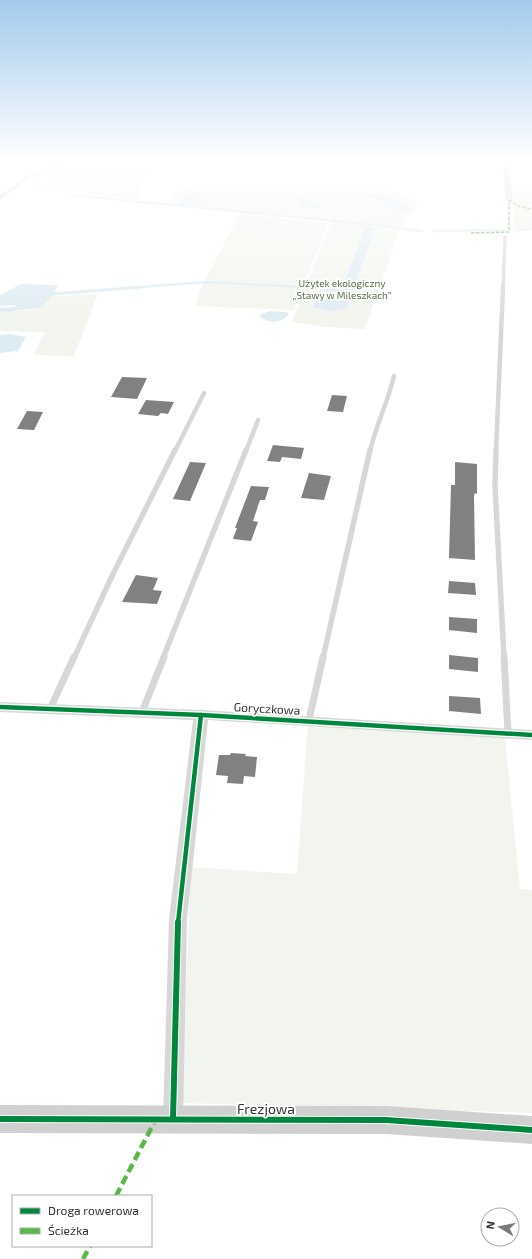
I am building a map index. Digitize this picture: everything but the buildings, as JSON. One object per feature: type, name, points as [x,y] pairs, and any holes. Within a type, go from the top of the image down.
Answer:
[{"type":"street","name":"Goryczkowa","points":[[0,707],[309,720],[532,735]]},
{"type":"street","points":[[173,1119],[178,919],[201,715]]},
{"type":"street","name":"Frezjowa","points":[[0,1119],[386,1120],[532,1130]]},
{"type":"lane","points":[[505,237],[495,484],[508,733]]},
{"type":"lane","points":[[309,720],[374,433],[389,397],[394,376]]},
{"type":"lane","points":[[50,709],[112,576],[204,393]]},
{"type":"lane","points":[[142,712],[258,420]]},
{"type":"green space","points":[[237,219],[286,219],[328,223],[294,310],[195,306],[202,286]]},
{"type":"green space","name":"Użytek ekologiczny „Stawy w Mileszkach”","points":[[310,219],[407,219],[399,230],[365,329],[326,327],[292,322],[332,221]]},
{"type":"green space","points":[[513,219],[532,219],[532,228],[513,229]]},
{"type":"green space","points":[[98,294],[74,356],[33,355],[45,332],[0,331],[0,311],[28,310],[42,305],[52,296]]},
{"type":"green space","points":[[308,723],[505,738],[520,889],[532,890],[532,1113],[181,1103],[191,867],[297,874]]},
{"type":"shaded area","points":[[366,227],[375,228],[355,284],[344,283]]},
{"type":"shaded area","points":[[21,284],[58,285],[52,296],[42,307],[7,312],[0,311],[0,308],[15,307],[16,305],[0,306],[0,295]]},
{"type":"shaded area","points":[[334,287],[353,288],[347,308],[330,311],[313,307],[320,290]]},
{"type":"shaded area","points":[[270,311],[286,312],[289,314],[283,319],[275,322],[267,321],[259,315]]},
{"type":"shaded area","points":[[10,334],[26,337],[18,351],[0,353],[0,335]]},
{"type":"waterway","points":[[313,219],[422,231]]},
{"type":"waterway","points":[[517,230],[532,229]]},
{"type":"waterway","points":[[433,231],[504,230]]},
{"type":"waterway","points":[[128,288],[206,282],[323,288]]},
{"type":"waterway","points":[[53,294],[140,287]]},
{"type":"marked path","points":[[471,233],[509,232],[509,219]]},
{"type":"marked path","points":[[117,1195],[156,1119]]},
{"type":"marked path","points":[[83,1259],[89,1247]]},
{"type":"cycle path","points":[[0,707],[201,715],[532,735]]},
{"type":"cycle path","points":[[173,1119],[178,919],[201,715]]},
{"type":"cycle path","points":[[0,1119],[386,1120],[532,1130]]}]
